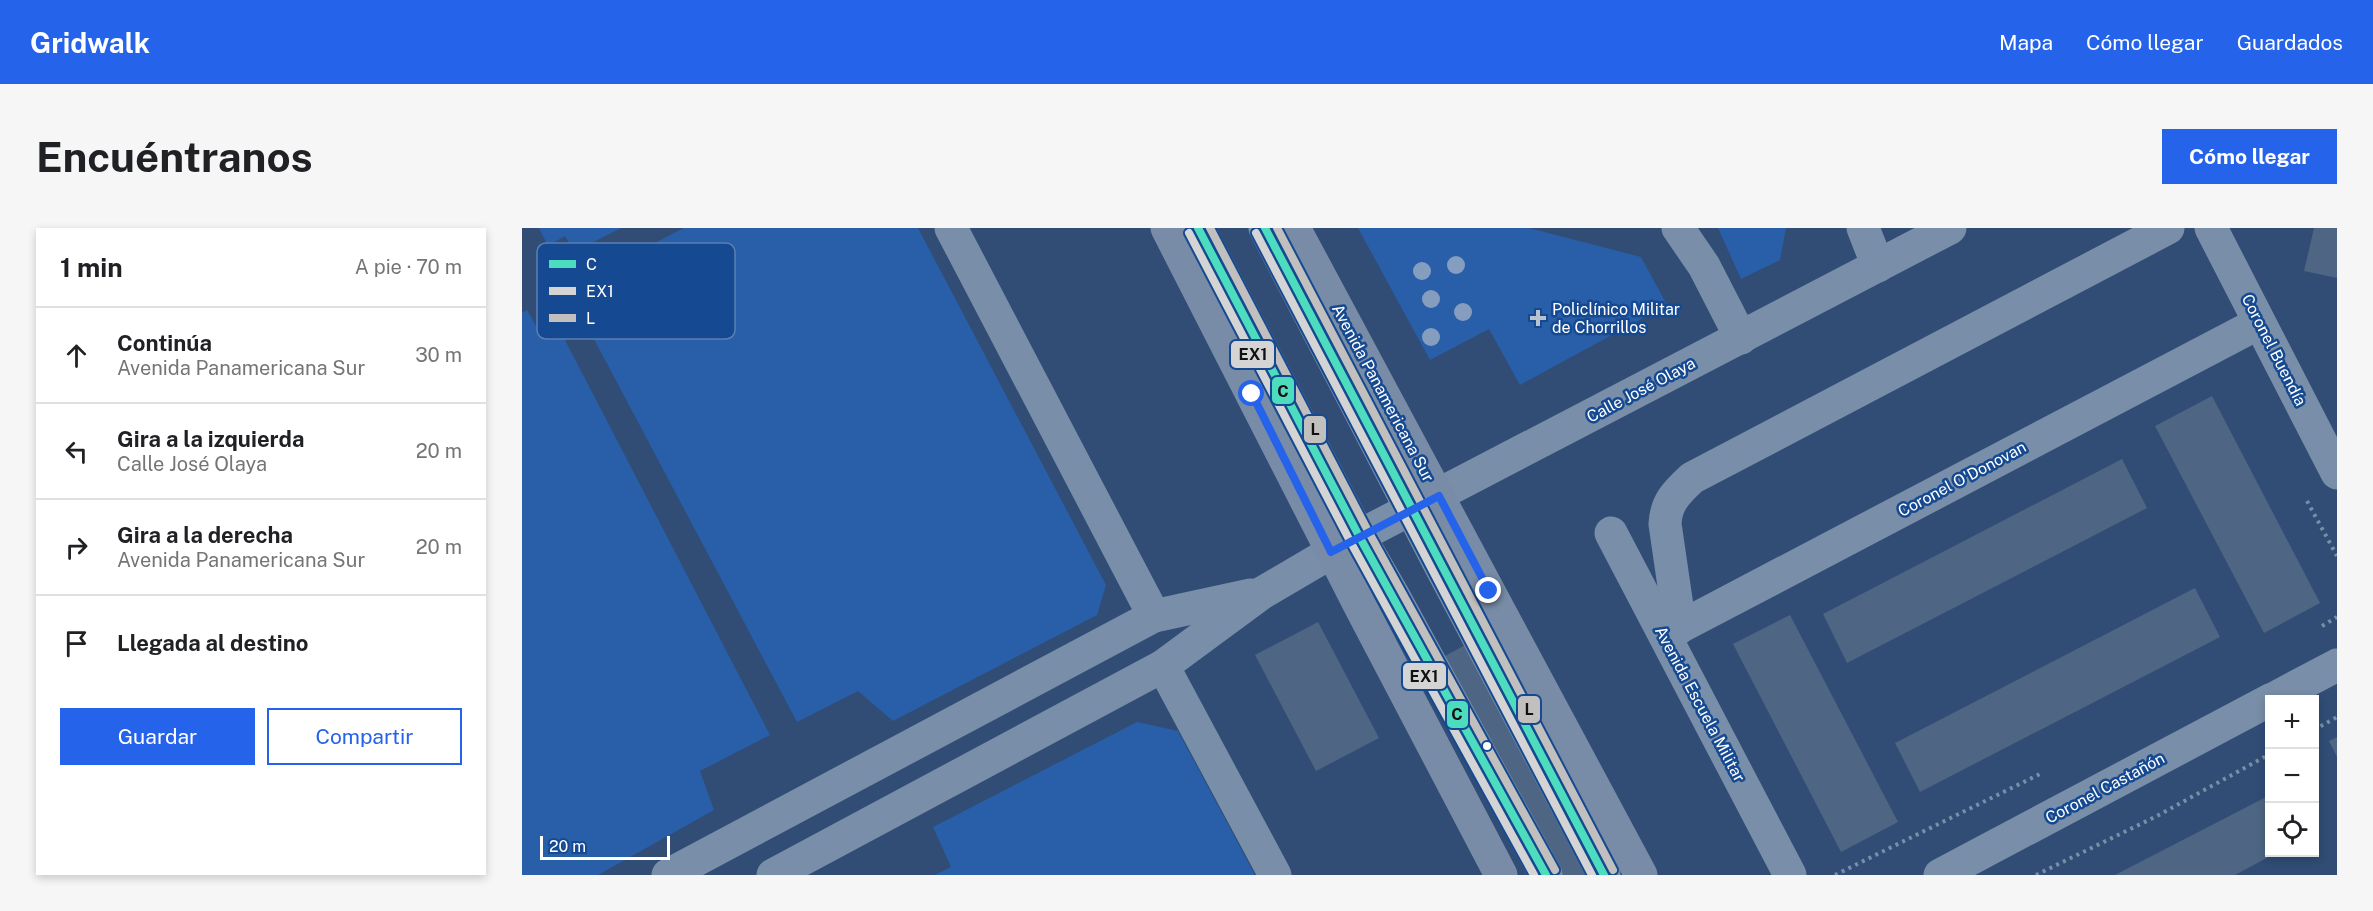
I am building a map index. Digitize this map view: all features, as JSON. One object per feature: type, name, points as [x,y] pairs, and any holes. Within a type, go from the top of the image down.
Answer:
[{"type":"main road","points":[[1167,228],[1345,544],[1501,875]]},
{"type":"main road","name":"Avenida Panamericana Sur","points":[[1294,228],[1425,503],[1641,875]]},
{"type":"street","points":[[951,228],[1154,616]]},
{"type":"street","points":[[1198,228],[1345,544],[1392,593],[1546,875]]},
{"type":"street","points":[[1265,228],[1425,503],[1604,875]]},
{"type":"street","points":[[1678,228],[1704,266],[1741,338]]},
{"type":"street","points":[[1863,228],[1878,266]]},
{"type":"street","name":"Calle José Olaya","points":[[1262,593],[1345,544],[1950,228]]},
{"type":"street","points":[[1673,632],[1665,512],[1671,498],[1692,478],[2168,228]]},
{"type":"street","name":"Coronel Buendía","points":[[2211,228],[2337,472]]},
{"type":"street","name":"Coronel O'Donovan","points":[[1673,632],[2259,323]]},
{"type":"street","name":"Avenida Escuela Militar","points":[[1611,533],[1673,632],[1790,875]]},
{"type":"street","points":[[668,875],[1154,616],[1262,593]]},
{"type":"street","points":[[773,875],[1162,666],[1262,593]]},
{"type":"street","name":"Coronel Castañón","points":[[2280,695],[2337,665]]},
{"type":"street","points":[[1162,666],[1275,875]]},
{"type":"street","name":"Coronel Castañón","points":[[1940,875],[2265,703]]},
{"type":"path","points":[[2319,727],[2337,717]]},
{"type":"path","points":[[2036,875],[2157,816],[2265,757]]},
{"type":"shaded area","points":[[539,228],[621,228],[592,243],[569,243],[565,236],[553,243],[546,243]]},
{"type":"shaded area","points":[[684,228],[918,228],[1106,585],[1097,615],[893,721],[858,691],[797,722],[594,339],[735,339],[735,243],[655,243]]},
{"type":"shaded area","points":[[1358,228],[1529,228],[1641,257],[1667,305],[1520,385],[1489,329],[1430,360]]},
{"type":"shaded area","points":[[1718,228],[1786,228],[1780,260],[1741,279]]},
{"type":"shaded area","points":[[527,310],[537,325],[537,339],[564,339],[770,735],[700,771],[714,810],[598,875],[522,875],[522,313]]},
{"type":"shaded area","points":[[1137,722],[1178,731],[1255,875],[935,875],[951,867],[933,827]]},
{"type":"building","points":[[2314,228],[2337,228],[2337,278],[2304,271]]},
{"type":"building","points":[[2212,396],[2320,603],[2264,633],[2155,426]]},
{"type":"building","points":[[2122,459],[2147,508],[1847,663],[1823,614]]},
{"type":"building","points":[[2195,588],[2220,637],[1920,792],[1895,743]]},
{"type":"building","points":[[1790,615],[1898,822],[1841,852],[1733,644]]},
{"type":"building","points":[[1318,622],[1379,738],[1316,771],[1255,655]]},
{"type":"building","points":[[1467,644],[1590,875],[1559,875],[1443,657]]},
{"type":"building","points":[[2337,737],[2337,757],[2329,741]]},
{"type":"building","points":[[2265,798],[2265,857],[2269,857],[2235,875],[2115,875]]},
{"type":"transit line","name":"C","points":[[1198,228],[1359,536],[1546,875]]},
{"type":"transit line","name":"L","points":[[1210,228],[1368,531],[1555,870]]},
{"type":"transit line","name":"C","points":[[1265,228],[1604,875]]},
{"type":"transit line","name":"L","points":[[1277,228],[1613,870]]},
{"type":"transit line","name":"EX1","points":[[1189,233],[1350,541],[1534,875]]},
{"type":"transit line","name":"EX1","points":[[1256,233],[1592,875]]},
{"type":"place","name":"Policlínico Militar de Chorrillos","points":[[1538,318]]},
{"type":"route","points":[[1252,394],[1331,552],[1439,496],[1489,591]]}]
